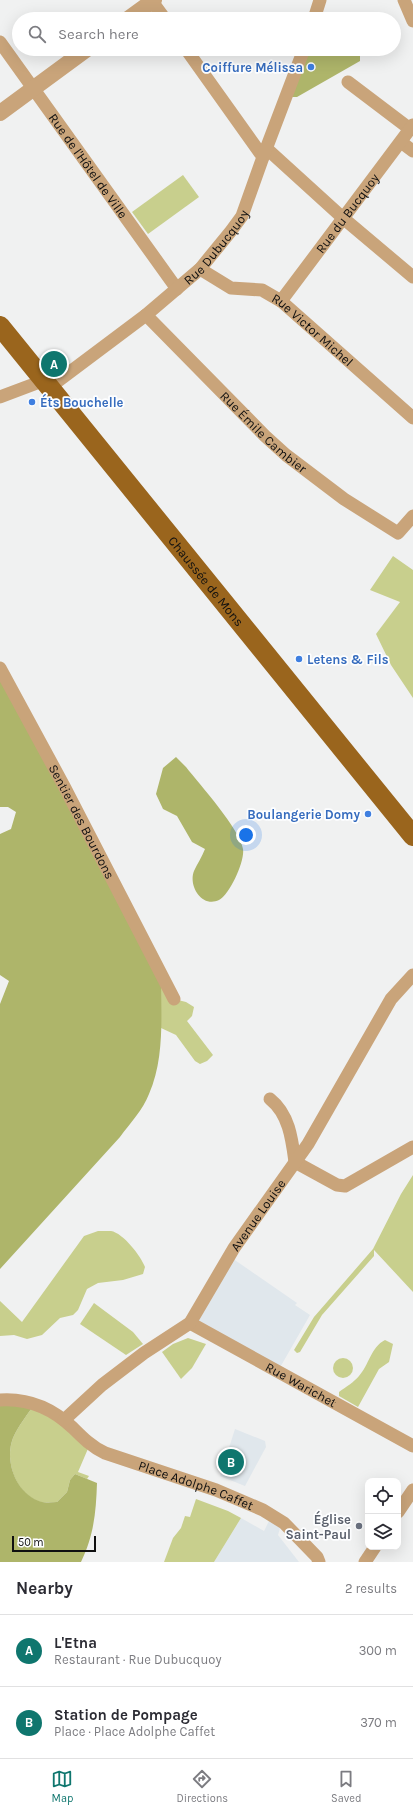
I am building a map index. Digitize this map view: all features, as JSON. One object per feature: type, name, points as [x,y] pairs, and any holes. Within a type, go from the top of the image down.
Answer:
[{"type":"main road","name":"Chaussée de Mons","points":[[0,326],[413,836]]},
{"type":"street","points":[[137,12],[152,0],[160,12]]},
{"type":"street","points":[[316,12],[320,0]]},
{"type":"street","points":[[404,0],[413,21]]},
{"type":"street","name":"Rue de l'Hôtel de Ville","points":[[0,42],[177,289]]},
{"type":"street","points":[[0,113],[77,56]]},
{"type":"street","points":[[191,56],[264,153],[413,277]]},
{"type":"street","name":"Rue Dubucquoy","points":[[0,397],[47,384],[146,315],[200,268],[223,243],[242,216],[264,153],[301,56]]},
{"type":"street","points":[[348,82],[412,127]]},
{"type":"street","name":"Rue du Bucquoy","points":[[281,301],[412,127]]},
{"type":"street","points":[[401,142],[413,150]]},
{"type":"street","name":"Rue Victor Michel","points":[[200,268],[231,288],[262,290],[281,301],[413,418]]},
{"type":"street","name":"Rue Émile Cambier","points":[[146,315],[274,446],[344,499],[398,533],[413,516]]},
{"type":"street","name":"Sentier des Bourdons","points":[[0,668],[65,788],[174,999]]},
{"type":"street","name":"Avenue Louise","points":[[64,1420],[80,1403],[108,1380],[144,1353],[190,1323],[232,1252],[308,1144],[391,999],[413,975]]},
{"type":"street","points":[[270,1099],[278,1106],[290,1131],[295,1162],[337,1185],[345,1186],[413,1147]]},
{"type":"street","name":"Rue Warichet","points":[[190,1323],[413,1446]]},
{"type":"street","name":"Place Adolphe Caffet","points":[[0,1400],[25,1401],[46,1407],[64,1420],[90,1444],[104,1454],[216,1490],[263,1510],[284,1523],[321,1560]]},
{"type":"street","points":[[401,1508],[413,1490]]},
{"type":"street","points":[[365,1562],[373,1550]]},
{"type":"shaded area","points":[[229,1256],[297,1303],[295,1305],[310,1315],[278,1371],[194,1318]]},
{"type":"shaded area","points":[[235,1429],[265,1441],[266,1447],[245,1486],[220,1476]]},
{"type":"shaded area","points":[[241,1518],[264,1531],[269,1521],[281,1525],[278,1535],[299,1562],[214,1562]]},
{"type":"green space","points":[[302,56],[360,56],[360,61],[297,97],[292,97]]},
{"type":"green space","points":[[183,175],[199,197],[148,234],[132,212]]},
{"type":"green space","points":[[393,556],[413,570],[413,698],[391,665],[376,634],[400,602],[370,590]]},
{"type":"green space","points":[[0,668],[161,975],[161,1036],[158,1066],[149,1094],[140,1111],[120,1137],[0,1269],[0,1004],[9,981],[0,975],[0,834],[11,829],[16,812],[8,807],[0,807]]},
{"type":"green space","points":[[176,757],[186,767],[227,819],[235,830],[243,849],[242,861],[236,877],[223,897],[213,902],[202,898],[195,889],[193,883],[194,871],[205,849],[192,842],[177,816],[163,809],[156,794],[163,768]]},
{"type":"green space","points":[[161,975],[174,999],[186,1002],[194,1007],[192,1016],[187,1021],[213,1055],[207,1061],[200,1064],[195,1061],[176,1035],[161,1028]]},
{"type":"green space","points":[[413,1175],[413,1292],[374,1250],[374,1256],[322,1315],[300,1352],[297,1353],[294,1350],[314,1317],[373,1249],[401,1194]]},
{"type":"green space","points":[[98,1231],[111,1231],[126,1240],[143,1262],[145,1267],[143,1274],[123,1280],[98,1283],[87,1289],[78,1310],[73,1315],[60,1318],[42,1335],[27,1339],[14,1335],[0,1336],[0,1301],[22,1322],[84,1236]]},
{"type":"green space","points":[[94,1303],[133,1332],[143,1344],[126,1355],[80,1324]]},
{"type":"green space","points":[[188,1338],[206,1344],[192,1368],[181,1379],[162,1352],[173,1344]]},
{"type":"green space","points":[[385,1340],[393,1344],[389,1362],[379,1369],[358,1407],[339,1396],[339,1392],[359,1376],[376,1347]]},
{"type":"green space","points":[[343,1358],[350,1361],[353,1368],[350,1375],[343,1378],[336,1375],[333,1368],[336,1361]]},
{"type":"green space","points":[[0,1400],[35,1403],[13,1438],[11,1447],[11,1467],[19,1485],[25,1492],[42,1502],[57,1502],[67,1492],[70,1480],[75,1474],[97,1483],[92,1533],[81,1562],[0,1562]]},
{"type":"green space","points":[[35,1403],[90,1444],[78,1472],[89,1476],[87,1479],[75,1474],[70,1480],[67,1492],[57,1502],[41,1502],[32,1498],[19,1485],[11,1467],[10,1457],[13,1438]]},
{"type":"green space","points":[[196,1499],[228,1511],[241,1518],[214,1562],[164,1562],[173,1538],[181,1528],[185,1516],[190,1517]]},
{"type":"place","name":"Coiffure Mélissa","points":[[311,67]]},
{"type":"place","name":"L'Etna","points":[[54,364]]},
{"type":"place","name":"Éts Bouchelle","points":[[32,402]]},
{"type":"place","name":"Letens & Fils","points":[[299,659]]},
{"type":"place","name":"Boulangerie Domy","points":[[368,814]]},
{"type":"place","name":"Station de Pompage","points":[[231,1462]]},
{"type":"place","name":"Église Saint-Paul","points":[[359,1526]]}]
